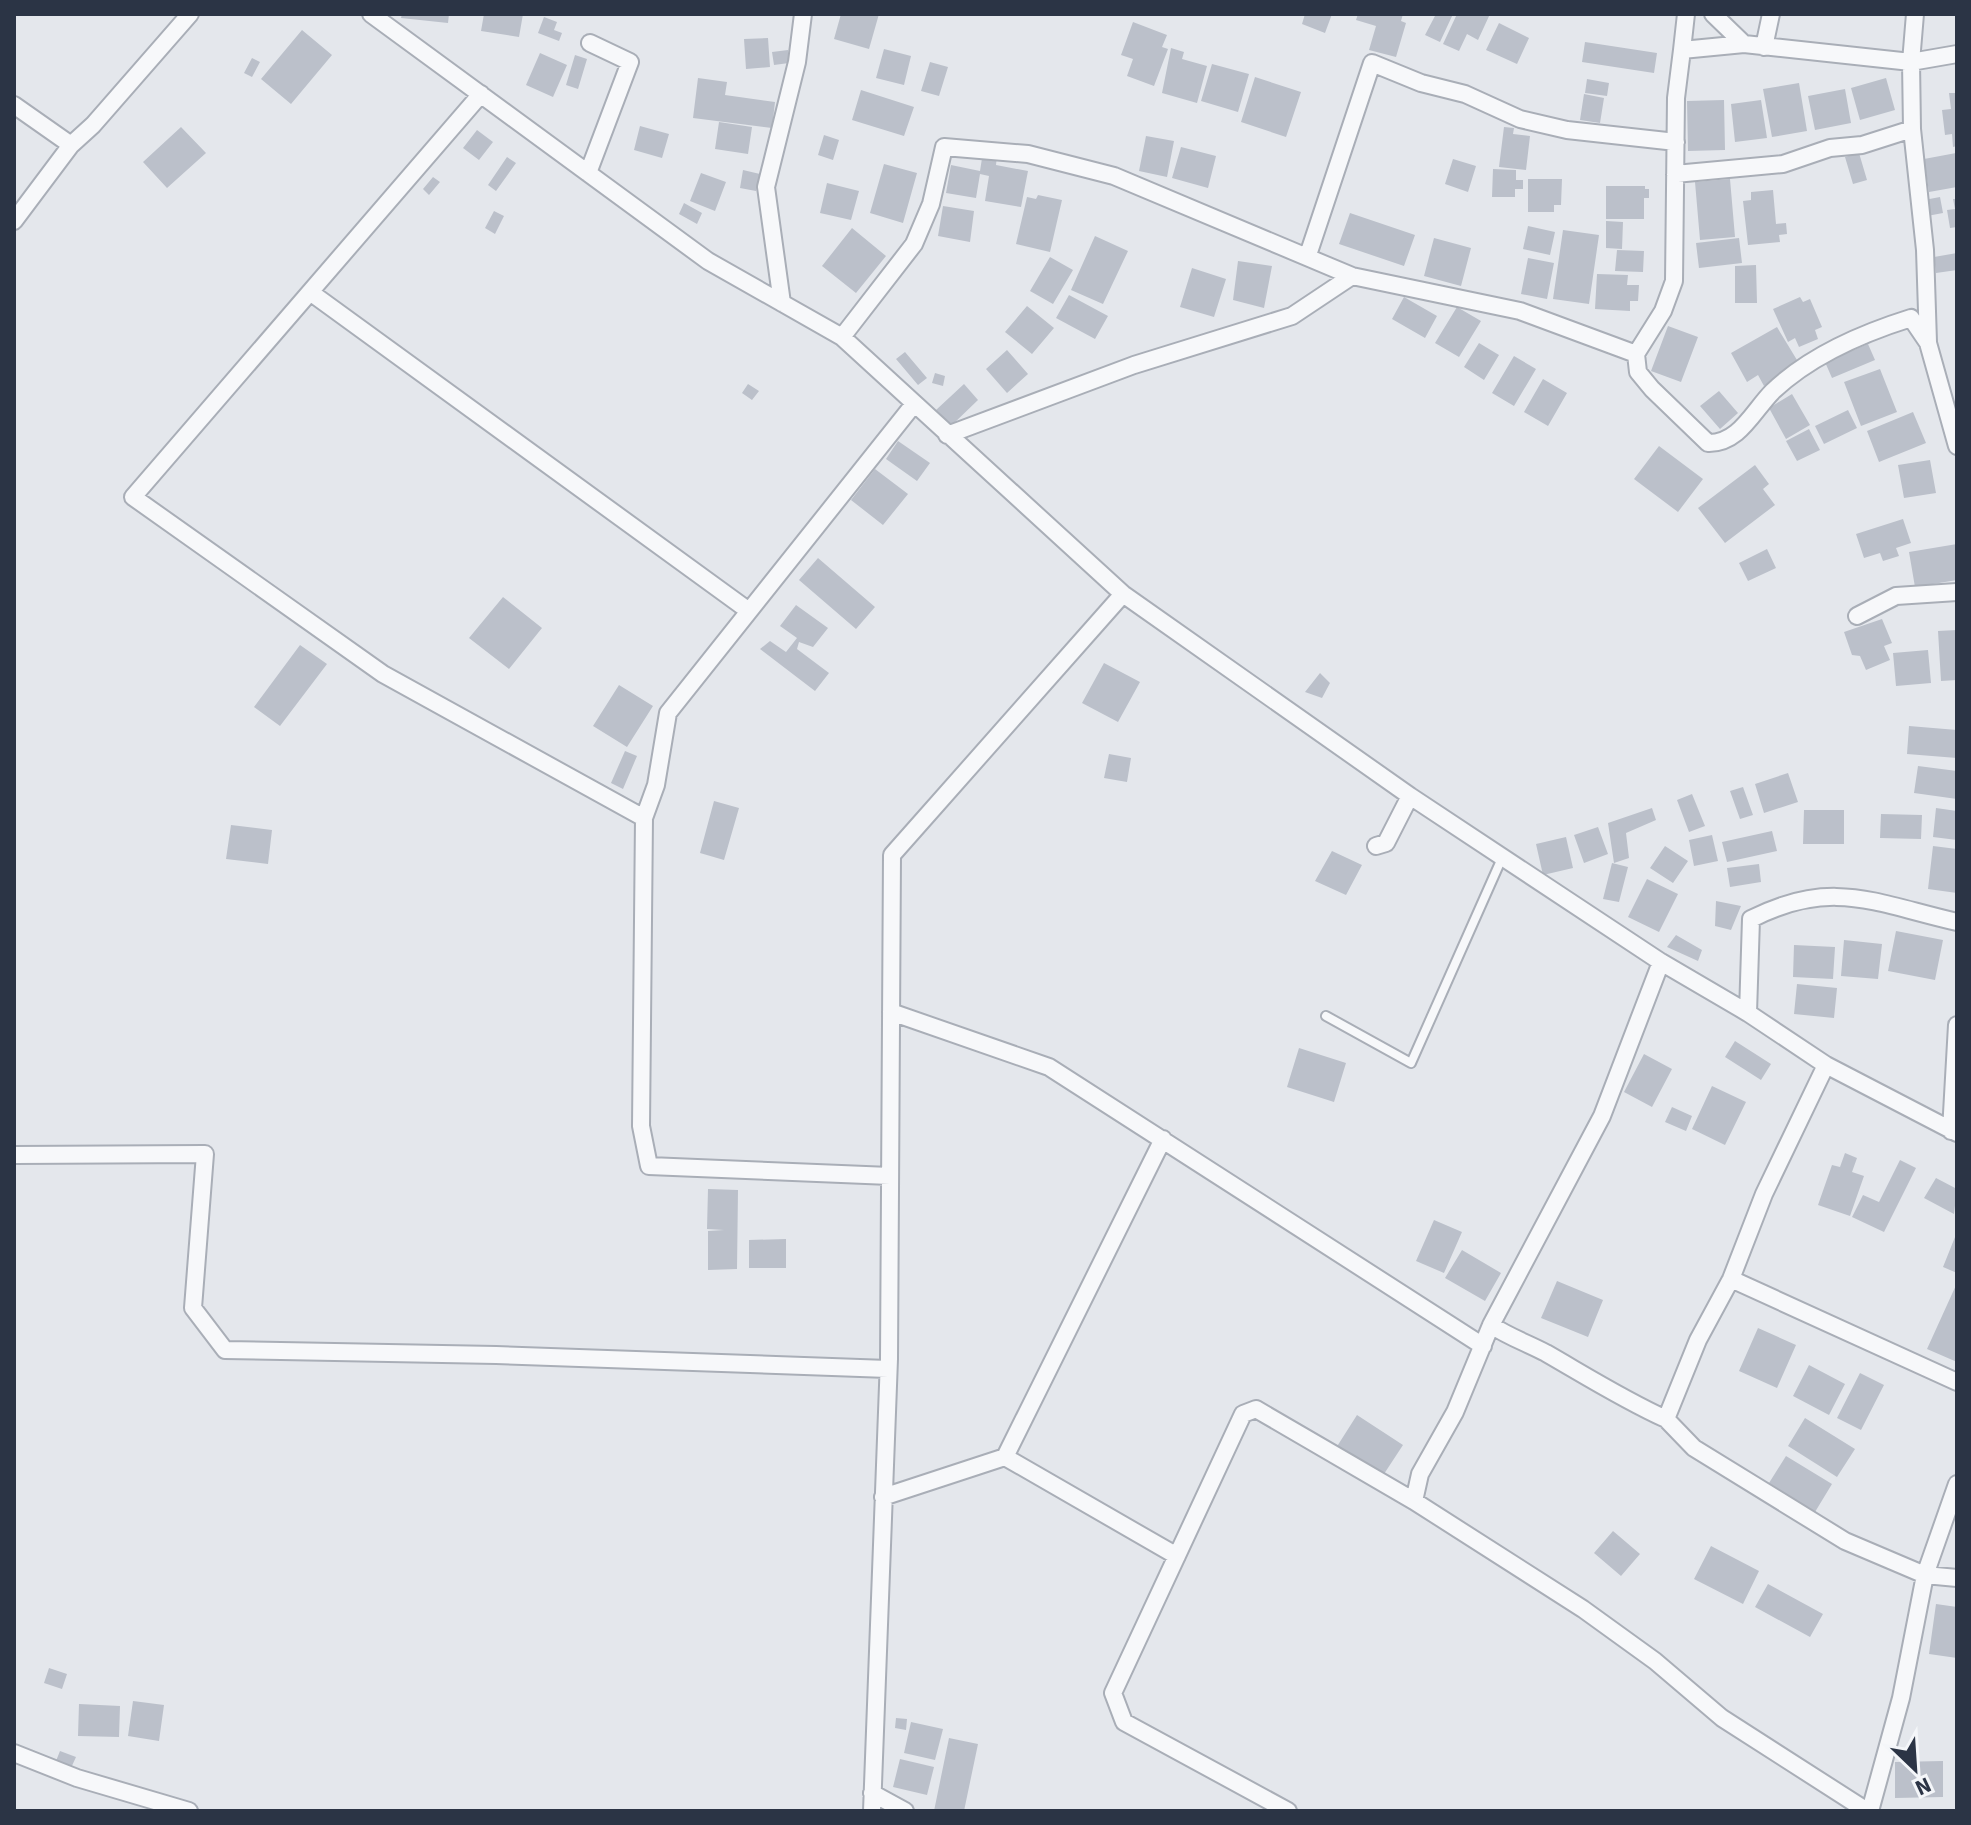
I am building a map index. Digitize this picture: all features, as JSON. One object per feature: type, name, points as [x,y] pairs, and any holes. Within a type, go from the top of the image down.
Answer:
[{"type":"street","points":[[14,221],[71,145],[93,125],[190,14]]},
{"type":"street","points":[[371,14],[708,261],[842,337],[1123,594],[1410,796],[1661,962],[1748,1013],[1826,1065],[1954,1132],[1957,1025]]},
{"type":"street","points":[[782,303],[766,187],[797,62],[803,14]]},
{"type":"street","points":[[1686,14],[1676,142],[1674,281],[1651,334],[1636,354],[1638,372],[1708,443],[1722,444],[1737,433],[1775,389],[1869,329],[1911,318],[1928,343],[1952,412],[1957,446]]},
{"type":"street","points":[[1713,14],[1744,44]]},
{"type":"street","points":[[1764,47],[1771,14]]},
{"type":"street","points":[[1915,14],[1911,62],[1912,129],[1925,250],[1928,343]]},
{"type":"street","points":[[588,173],[630,62],[590,43]]},
{"type":"street","points":[[1682,50],[1744,44],[1911,62],[1957,54]]},
{"type":"street","points":[[1308,255],[1372,63],[1421,83],[1465,94],[1520,119],[1567,130],[1676,142]]},
{"type":"street","points":[[481,94],[133,497],[383,674],[644,818]]},
{"type":"street","points":[[14,105],[71,145]]},
{"type":"street","points":[[1675,174],[1783,164],[1830,148],[1862,145],[1912,129]]},
{"type":"street","points":[[842,337],[914,244],[931,204],[944,147],[1028,154],[1114,176],[1230,228],[1308,255],[1352,276],[1520,311],[1636,354]]},
{"type":"street","points":[[947,435],[1134,365],[1292,316],[1352,276]]},
{"type":"street","points":[[310,292],[749,611]]},
{"type":"street","points":[[890,1176],[649,1166],[641,1126],[644,818],[656,785],[668,713],[914,404]]},
{"type":"street","points":[[1857,616],[1896,596],[1957,592]]},
{"type":"street","points":[[872,1811],[888,1369],[892,855],[1123,594]]},
{"type":"street","points":[[1376,846],[1386,843],[1410,796]]},
{"type":"street","points":[[1748,1013],[1751,919],[1776,906],[1828,894],[1957,922]]},
{"type":"street","points":[[1414,1501],[1420,1474],[1455,1412],[1491,1325],[1602,1116],[1661,962]]},
{"type":"street","points":[[891,1012],[1049,1067],[1483,1346]]},
{"type":"street","points":[[1666,1419],[1698,1340],[1731,1279],[1764,1194],[1826,1065]]},
{"type":"street","points":[[883,1497],[1005,1457],[1163,1139]]},
{"type":"street","points":[[14,1155],[205,1154],[193,1308],[225,1350],[496,1355],[888,1369]]},
{"type":"street","points":[[1731,1279],[1957,1382]]},
{"type":"street","points":[[1491,1325],[1508,1337],[1572,1368],[1601,1388],[1666,1419],[1694,1448],[1845,1541],[1925,1575],[1957,1578]]},
{"type":"street","points":[[1288,1811],[1124,1722],[1113,1693],[1243,1414],[1256,1409],[1414,1501],[1583,1609],[1655,1661],[1722,1718],[1868,1811],[1901,1698],[1925,1575],[1955,1495]]},
{"type":"street","points":[[1005,1457],[1177,1556]]},
{"type":"street","points":[[14,1753],[77,1778],[189,1811]]},
{"type":"street","points":[[872,1793],[905,1811]]},
{"type":"lane","points":[[1326,1016],[1411,1063],[1502,857]]},
{"type":"building","points":[[402,14],[449,14],[448,23],[401,18]]},
{"type":"building","points":[[484,14],[523,14],[519,37],[481,31]]},
{"type":"building","points":[[841,14],[879,14],[869,49],[834,39]]},
{"type":"building","points":[[1305,14],[1332,14],[1325,33],[1302,24]]},
{"type":"building","points":[[1358,14],[1403,14],[1401,21],[1406,23],[1396,57],[1369,50],[1376,26],[1356,20]]},
{"type":"building","points":[[1436,14],[1453,14],[1440,42],[1425,35]]},
{"type":"building","points":[[1457,14],[1490,14],[1478,40],[1467,34],[1459,51],[1443,44]]},
{"type":"building","points":[[544,17],[557,22],[554,30],[562,33],[559,41],[538,33]]},
{"type":"building","points":[[1133,22],[1167,35],[1162,47],[1168,49],[1154,86],[1127,76],[1133,59],[1121,55]]},
{"type":"building","points":[[1499,23],[1529,38],[1517,64],[1486,50]]},
{"type":"building","points":[[302,30],[332,55],[291,104],[261,79]]},
{"type":"building","points":[[768,38],[770,67],[746,69],[744,39]]},
{"type":"building","points":[[1585,42],[1657,53],[1654,73],[1582,62]]},
{"type":"building","points":[[1171,48],[1184,52],[1182,59],[1207,66],[1197,103],[1162,93]]},
{"type":"building","points":[[884,49],[911,56],[904,85],[876,78]]},
{"type":"building","points":[[788,50],[789,63],[774,65],[772,52]]},
{"type":"building","points":[[540,53],[567,65],[553,97],[526,85]]},
{"type":"building","points":[[575,55],[587,59],[578,89],[566,85]]},
{"type":"building","points":[[252,58],[260,62],[252,77],[244,73]]},
{"type":"building","points":[[930,62],[948,67],[939,96],[921,91]]},
{"type":"building","points":[[1212,64],[1249,74],[1238,112],[1201,101]]},
{"type":"building","points":[[1255,77],[1301,92],[1286,137],[1241,122]]},
{"type":"building","points":[[698,78],[727,82],[725,95],[775,102],[772,128],[693,118]]},
{"type":"building","points":[[1886,78],[1895,110],[1860,120],[1851,88]]},
{"type":"building","points":[[1587,79],[1609,83],[1607,96],[1585,93]]},
{"type":"building","points":[[1799,83],[1807,131],[1772,137],[1763,89]]},
{"type":"building","points":[[1845,89],[1851,123],[1815,130],[1808,96]]},
{"type":"building","points":[[861,90],[914,107],[904,136],[852,120]]},
{"type":"building","points":[[1949,93],[1957,93],[1957,146],[1953,147],[1952,134],[1945,135],[1942,110],[1951,109]]},
{"type":"building","points":[[1584,94],[1604,98],[1600,123],[1580,120]]},
{"type":"building","points":[[1724,100],[1725,150],[1688,151],[1687,101]]},
{"type":"building","points":[[1761,100],[1767,138],[1735,142],[1731,104]]},
{"type":"building","points":[[719,122],[752,127],[748,154],[715,149]]},
{"type":"building","points":[[640,126],[669,134],[662,158],[634,150]]},
{"type":"building","points":[[181,127],[206,153],[167,188],[143,162]]},
{"type":"building","points":[[1504,127],[1514,128],[1513,134],[1530,136],[1526,170],[1499,167]]},
{"type":"building","points":[[477,130],[493,142],[479,160],[463,148]]},
{"type":"building","points":[[824,135],[839,140],[833,160],[818,155]]},
{"type":"building","points":[[1146,136],[1174,141],[1167,177],[1139,171]]},
{"type":"building","points":[[1181,147],[1216,156],[1208,188],[1172,178]]},
{"type":"building","points":[[983,152],[997,155],[996,165],[1028,171],[1021,207],[985,201],[989,176],[980,174],[976,198],[946,193],[951,165],[980,171]]},
{"type":"building","points":[[1859,153],[1867,180],[1853,184],[1845,157]]},
{"type":"building","points":[[1956,153],[1957,187],[1929,192],[1924,159]]},
{"type":"building","points":[[507,157],[516,163],[496,191],[488,185]]},
{"type":"building","points":[[1453,159],[1476,166],[1468,192],[1445,184]]},
{"type":"building","points":[[884,164],[917,173],[903,223],[870,213]]},
{"type":"building","points":[[1493,169],[1516,170],[1516,180],[1523,180],[1523,189],[1515,189],[1515,197],[1492,197]]},
{"type":"building","points":[[743,170],[760,174],[756,191],[740,188]]},
{"type":"building","points":[[701,173],[726,182],[715,211],[690,201]]},
{"type":"building","points":[[433,177],[440,182],[429,195],[423,189]]},
{"type":"building","points":[[1528,179],[1562,179],[1561,205],[1554,205],[1554,212],[1528,212]]},
{"type":"building","points":[[1730,179],[1735,237],[1700,240],[1695,182]]},
{"type":"building","points":[[827,183],[859,191],[851,220],[820,213]]},
{"type":"building","points":[[1606,186],[1645,186],[1649,189],[1649,198],[1644,198],[1644,219],[1606,219]]},
{"type":"building","points":[[1773,190],[1776,224],[1786,223],[1787,234],[1779,235],[1780,242],[1748,245],[1743,201],[1751,200],[1751,192]]},
{"type":"building","points":[[1038,195],[1062,200],[1050,252],[1016,244],[1027,197],[1036,199]]},
{"type":"building","points":[[1940,197],[1943,213],[1927,216],[1924,200]]},
{"type":"building","points":[[1953,199],[1957,199],[1957,227],[1950,228],[1947,210],[1955,209]]},
{"type":"building","points":[[684,203],[702,213],[697,224],[679,214]]},
{"type":"building","points":[[943,206],[974,211],[970,242],[938,236]]},
{"type":"building","points":[[494,211],[504,216],[495,234],[485,228]]},
{"type":"building","points":[[1350,213],[1415,235],[1404,266],[1339,244]]},
{"type":"building","points":[[1606,221],[1623,222],[1622,249],[1606,248]]},
{"type":"building","points":[[1528,226],[1555,232],[1550,255],[1523,249]]},
{"type":"building","points":[[852,228],[886,256],[856,293],[822,266]]},
{"type":"building","points":[[1563,230],[1599,235],[1589,304],[1553,299]]},
{"type":"building","points":[[1095,236],[1128,251],[1103,304],[1071,290]]},
{"type":"building","points":[[1434,238],[1471,248],[1461,286],[1424,276]]},
{"type":"building","points":[[1739,238],[1742,263],[1699,268],[1696,243]]},
{"type":"building","points":[[1617,250],[1644,251],[1643,272],[1615,271]]},
{"type":"building","points":[[1957,253],[1957,270],[1936,273],[1934,257]]},
{"type":"building","points":[[1050,257],[1073,270],[1053,304],[1030,291]]},
{"type":"building","points":[[1528,258],[1554,263],[1547,299],[1521,294]]},
{"type":"building","points":[[1238,261],[1272,266],[1264,308],[1233,300]]},
{"type":"building","points":[[1756,265],[1757,303],[1735,303],[1735,266]]},
{"type":"building","points":[[1192,268],[1226,279],[1214,317],[1180,307]]},
{"type":"building","points":[[1597,274],[1628,275],[1627,285],[1639,285],[1638,301],[1630,301],[1630,311],[1595,309]]},
{"type":"building","points":[[1069,295],[1108,316],[1095,339],[1056,318]]},
{"type":"building","points":[[1404,297],[1437,316],[1425,338],[1392,319]]},
{"type":"building","points":[[1800,297],[1803,302],[1810,299],[1822,327],[1815,330],[1818,339],[1799,347],[1795,338],[1788,342],[1773,309]]},
{"type":"building","points":[[1027,306],[1054,328],[1032,354],[1005,332]]},
{"type":"building","points":[[1457,307],[1481,321],[1459,357],[1435,343]]},
{"type":"building","points":[[1668,326],[1698,337],[1681,382],[1651,371]]},
{"type":"building","points":[[1777,327],[1800,365],[1764,386],[1758,375],[1747,382],[1731,353]]},
{"type":"building","points":[[1479,343],[1499,355],[1484,380],[1464,367]]},
{"type":"building","points":[[1868,344],[1875,360],[1832,378],[1825,362]]},
{"type":"building","points":[[1007,350],[1028,374],[1007,393],[986,369]]},
{"type":"building","points":[[905,352],[927,378],[918,385],[896,359]]},
{"type":"building","points":[[1514,356],[1536,369],[1514,406],[1492,393]]},
{"type":"building","points":[[1880,369],[1897,412],[1861,426],[1844,382]]},
{"type":"building","points":[[935,373],[945,376],[943,386],[932,383]]},
{"type":"building","points":[[1543,379],[1567,393],[1548,426],[1524,412]]},
{"type":"building","points":[[748,384],[759,391],[752,400],[742,393]]},
{"type":"building","points":[[964,384],[978,400],[951,426],[936,410]]},
{"type":"building","points":[[1719,391],[1738,413],[1720,429],[1700,406]]},
{"type":"building","points":[[1792,394],[1810,425],[1786,439],[1769,408]]},
{"type":"building","points":[[1848,410],[1857,428],[1824,444],[1815,426]]},
{"type":"building","points":[[1913,412],[1926,443],[1879,462],[1867,431]]},
{"type":"building","points":[[1809,429],[1820,450],[1797,461],[1786,441]]},
{"type":"building","points":[[898,441],[930,463],[917,481],[886,459]]},
{"type":"building","points":[[1659,446],[1703,479],[1678,512],[1634,479]]},
{"type":"building","points":[[1930,460],[1936,493],[1904,498],[1898,465]]},
{"type":"building","points":[[1755,465],[1769,484],[1763,489],[1775,505],[1725,543],[1698,508]]},
{"type":"building","points":[[875,469],[908,494],[883,525],[851,500]]},
{"type":"building","points":[[1903,519],[1911,543],[1896,548],[1899,556],[1883,561],[1880,553],[1864,558],[1856,534]]},
{"type":"building","points":[[1957,544],[1957,580],[1915,587],[1909,552]]},
{"type":"building","points":[[1767,549],[1776,568],[1748,581],[1739,563]]},
{"type":"building","points":[[818,558],[875,607],[856,629],[799,580]]},
{"type":"building","points":[[503,597],[542,628],[509,669],[469,638]]},
{"type":"building","points":[[796,605],[828,628],[813,647],[799,642],[797,649],[829,673],[815,691],[760,649],[770,641],[786,652],[797,638],[780,626]]},
{"type":"building","points":[[1882,619],[1892,643],[1884,646],[1890,660],[1866,670],[1860,656],[1852,655],[1844,632]]},
{"type":"building","points":[[1957,630],[1957,680],[1941,681],[1938,631]]},
{"type":"building","points":[[300,645],[327,664],[280,726],[254,707]]},
{"type":"building","points":[[1928,650],[1931,683],[1896,686],[1893,653]]},
{"type":"building","points":[[1104,663],[1140,682],[1118,722],[1082,703]]},
{"type":"building","points":[[1320,673],[1330,683],[1322,698],[1305,692]]},
{"type":"building","points":[[619,685],[653,706],[627,747],[593,726]]},
{"type":"building","points":[[1909,726],[1957,730],[1957,758],[1907,754]]},
{"type":"building","points":[[625,751],[637,756],[623,789],[611,783]]},
{"type":"building","points":[[1109,754],[1131,758],[1127,782],[1104,778]]},
{"type":"building","points":[[1918,766],[1957,771],[1957,799],[1914,793]]},
{"type":"building","points":[[1788,773],[1798,802],[1764,813],[1755,784]]},
{"type":"building","points":[[1743,787],[1753,815],[1740,819],[1730,791]]},
{"type":"building","points":[[1692,794],[1705,826],[1689,832],[1677,800]]},
{"type":"building","points":[[714,801],[739,808],[724,860],[700,853]]},
{"type":"building","points":[[1652,808],[1656,820],[1626,833],[1629,858],[1614,863],[1608,823]]},
{"type":"building","points":[[1936,808],[1957,811],[1957,840],[1933,837]]},
{"type":"building","points":[[1804,810],[1844,810],[1844,844],[1803,844]]},
{"type":"building","points":[[1881,814],[1922,815],[1921,839],[1880,838]]},
{"type":"building","points":[[231,825],[272,830],[268,864],[226,859]]},
{"type":"building","points":[[1598,827],[1608,854],[1584,863],[1574,835]]},
{"type":"building","points":[[1772,831],[1777,851],[1727,862],[1722,842]]},
{"type":"building","points":[[1712,835],[1718,861],[1694,866],[1689,840]]},
{"type":"building","points":[[1566,837],[1573,868],[1543,875],[1536,844]]},
{"type":"building","points":[[1665,846],[1688,861],[1673,883],[1650,868]]},
{"type":"building","points":[[1933,846],[1957,849],[1957,893],[1928,889]]},
{"type":"building","points":[[1332,851],[1362,865],[1346,895],[1315,881]]},
{"type":"building","points":[[1612,863],[1628,867],[1619,902],[1603,899]]},
{"type":"building","points":[[1759,864],[1761,882],[1730,887],[1727,868]]},
{"type":"building","points":[[1647,879],[1678,894],[1659,932],[1628,917]]},
{"type":"building","points":[[1716,901],[1741,906],[1731,930],[1715,926]]},
{"type":"building","points":[[1896,931],[1943,940],[1935,980],[1888,971]]},
{"type":"building","points":[[1676,935],[1702,950],[1698,961],[1667,947]]},
{"type":"building","points":[[1844,940],[1882,944],[1878,979],[1841,976]]},
{"type":"building","points":[[1794,945],[1835,947],[1833,979],[1793,977]]},
{"type":"building","points":[[1797,984],[1837,988],[1834,1018],[1794,1014]]},
{"type":"building","points":[[1735,1041],[1771,1064],[1761,1080],[1725,1057]]},
{"type":"building","points":[[1299,1048],[1346,1063],[1334,1102],[1287,1087]]},
{"type":"building","points":[[1644,1054],[1672,1069],[1652,1107],[1624,1092]]},
{"type":"building","points":[[1712,1086],[1746,1102],[1725,1145],[1692,1129]]},
{"type":"building","points":[[1672,1107],[1692,1116],[1686,1131],[1665,1122]]},
{"type":"building","points":[[1845,1153],[1857,1158],[1852,1172],[1864,1176],[1850,1216],[1818,1205],[1832,1165],[1840,1167]]},
{"type":"building","points":[[1900,1160],[1916,1168],[1884,1232],[1852,1217],[1863,1195],[1879,1202]]},
{"type":"building","points":[[1936,1178],[1957,1189],[1954,1214],[1924,1198]]},
{"type":"building","points":[[708,1189],[738,1190],[737,1269],[708,1270],[708,1231],[724,1230],[707,1229]]},
{"type":"building","points":[[1434,1220],[1462,1232],[1444,1273],[1416,1261]]},
{"type":"building","points":[[1957,1232],[1957,1273],[1943,1267]]},
{"type":"building","points":[[786,1239],[786,1268],[749,1268],[749,1240]]},
{"type":"building","points":[[1462,1250],[1501,1273],[1485,1301],[1445,1278]]},
{"type":"building","points":[[1557,1281],[1603,1300],[1588,1337],[1541,1318]]},
{"type":"building","points":[[1957,1283],[1957,1362],[1927,1349]]},
{"type":"building","points":[[1758,1328],[1796,1345],[1777,1388],[1739,1371]]},
{"type":"building","points":[[1809,1365],[1845,1384],[1829,1415],[1793,1396]]},
{"type":"building","points":[[1860,1373],[1884,1385],[1861,1430],[1837,1418]]},
{"type":"building","points":[[1357,1415],[1403,1445],[1382,1477],[1336,1448]]},
{"type":"building","points":[[1805,1418],[1855,1449],[1837,1477],[1788,1446]]},
{"type":"building","points":[[1786,1456],[1832,1484],[1815,1512],[1769,1483]]},
{"type":"building","points":[[1613,1531],[1640,1554],[1621,1576],[1594,1553]]},
{"type":"building","points":[[1711,1546],[1759,1571],[1743,1604],[1694,1579]]},
{"type":"building","points":[[1768,1584],[1823,1614],[1810,1637],[1755,1607]]},
{"type":"building","points":[[1936,1604],[1957,1607],[1957,1658],[1929,1654]]},
{"type":"building","points":[[49,1668],[67,1674],[62,1689],[44,1683]]},
{"type":"building","points":[[133,1701],[164,1705],[159,1741],[128,1736]]},
{"type":"building","points":[[79,1704],[120,1706],[119,1737],[78,1736]]},
{"type":"building","points":[[896,1718],[907,1719],[906,1730],[895,1728]]},
{"type":"building","points":[[911,1722],[943,1729],[935,1760],[904,1753]]},
{"type":"building","points":[[949,1738],[978,1744],[964,1811],[934,1811]]},
{"type":"building","points":[[60,1751],[76,1757],[71,1768],[56,1761]]},
{"type":"building","points":[[900,1759],[934,1767],[927,1795],[893,1787]]},
{"type":"building","points":[[1943,1761],[1943,1797],[1895,1798],[1895,1762]]}]
